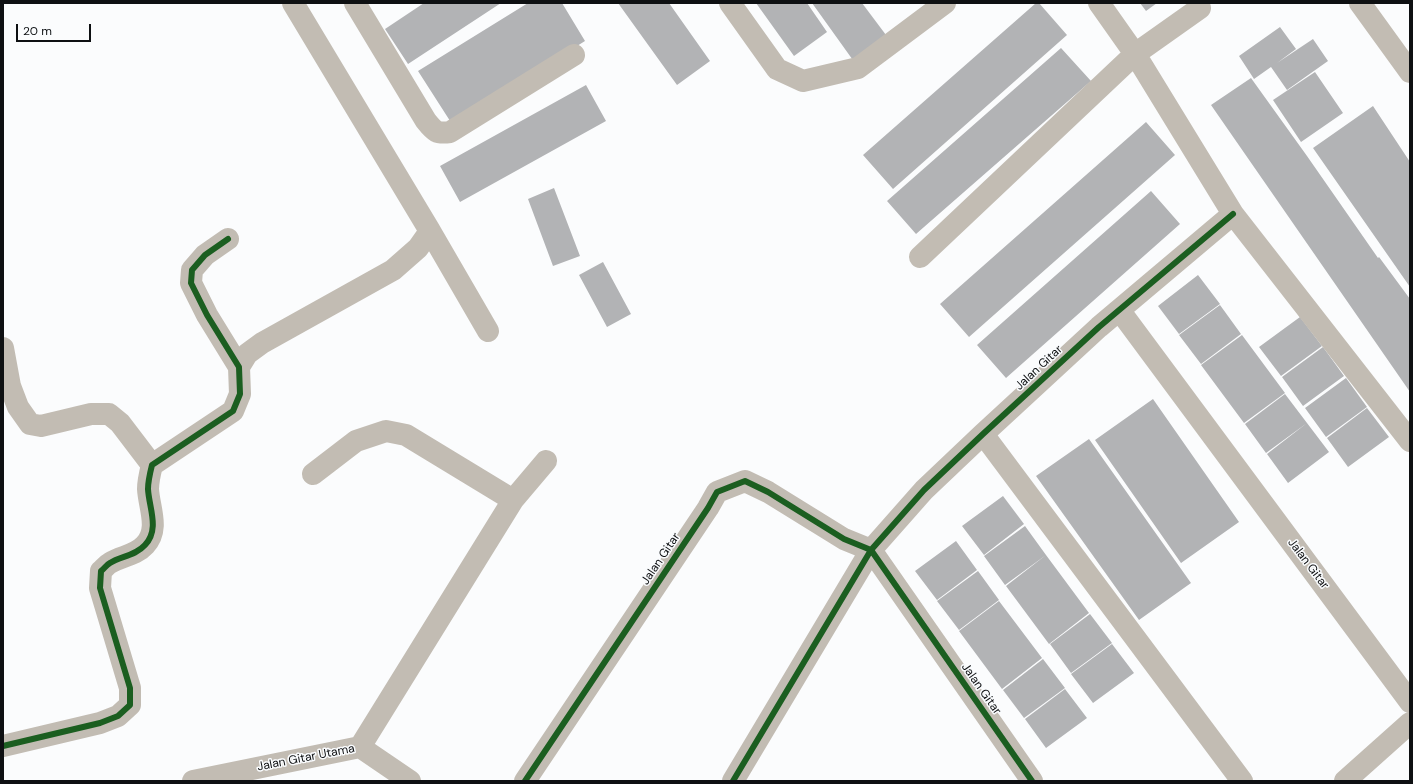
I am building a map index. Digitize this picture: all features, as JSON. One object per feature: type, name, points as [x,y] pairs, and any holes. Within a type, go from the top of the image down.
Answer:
[{"type":"street","points":[[293,3],[430,231],[488,331]]},
{"type":"street","points":[[354,3],[426,121],[434,131],[440,134],[450,132],[574,55]]},
{"type":"street","points":[[730,3],[777,69],[803,81],[858,68],[921,10],[945,3]]},
{"type":"street","points":[[1099,3],[1135,54],[1233,214],[1410,441]]},
{"type":"street","points":[[1360,3],[1410,72]]},
{"type":"street","points":[[920,257],[1135,54],[1200,8]]},
{"type":"street","name":"Jalan Gitar","points":[[733,781],[871,550],[924,490],[983,434],[1099,327],[1233,214]]},
{"type":"street","points":[[239,367],[247,354],[262,343],[393,270],[418,248],[430,231]]},
{"type":"street","points":[[3,746],[100,723],[118,716],[130,705],[130,688],[100,588],[101,571],[110,563],[134,554],[146,545],[152,533],[153,515],[148,491],[148,478],[152,465],[233,411],[240,394],[239,367],[207,315],[191,283],[192,270],[205,255],[228,239]]},
{"type":"street","name":"Jalan Gitar","points":[[1120,310],[1410,702]]},
{"type":"street","points":[[3,348],[10,386],[18,407],[30,424],[41,426],[90,414],[109,414],[120,422],[152,465]]},
{"type":"street","points":[[313,474],[356,441],[386,431],[406,435],[513,500]]},
{"type":"street","points":[[983,434],[1242,781]]},
{"type":"street","points":[[360,747],[513,500],[546,461]]},
{"type":"street","name":"Jalan Gitar","points":[[525,781],[708,508],[717,492],[745,481],[768,492],[844,539],[871,550],[1032,781]]},
{"type":"street","points":[[1345,781],[1410,723]]},
{"type":"street","name":"Jalan Gitar Utama","points":[[193,781],[360,747],[410,781]]},
{"type":"building","points":[[424,3],[501,3],[408,64],[385,29]]},
{"type":"building","points":[[528,3],[562,3],[585,41],[452,124],[418,71]]},
{"type":"building","points":[[618,3],[669,3],[710,61],[677,85]]},
{"type":"building","points":[[756,3],[807,3],[827,32],[794,56]]},
{"type":"building","points":[[812,3],[862,3],[889,39],[855,63]]},
{"type":"building","points":[[1036,3],[1039,3],[1067,35],[893,189],[863,155]]},
{"type":"building","points":[[1140,3],[1157,3],[1146,11]]},
{"type":"building","points":[[1280,27],[1296,49],[1277,63],[1313,39],[1328,61],[1287,90],[1271,67],[1254,79],[1239,56]]},
{"type":"building","points":[[1061,48],[1091,81],[916,234],[887,201]]},
{"type":"building","points":[[1315,72],[1343,113],[1301,142],[1273,100]]},
{"type":"building","points":[[1251,78],[1378,258],[1379,257],[1410,299],[1410,392],[1211,105]]},
{"type":"building","points":[[586,85],[606,121],[460,202],[440,166]]},
{"type":"building","points":[[1373,106],[1410,162],[1410,287],[1313,148]]},
{"type":"building","points":[[1146,122],[1175,155],[969,337],[940,304]]},
{"type":"building","points":[[554,188],[580,256],[553,266],[528,199]]},
{"type":"building","points":[[1151,191],[1180,224],[1006,378],[977,345]]},
{"type":"building","points":[[603,262],[631,314],[607,327],[579,275]]},
{"type":"building","points":[[1198,275],[1220,304],[1179,334],[1158,306]]},
{"type":"building","points":[[1220,305],[1241,334],[1201,364],[1179,335]]},
{"type":"building","points":[[1300,317],[1322,346],[1281,376],[1259,347]]},
{"type":"building","points":[[1242,335],[1285,393],[1244,423],[1201,365]]},
{"type":"building","points":[[1323,347],[1344,376],[1303,406],[1282,377]]},
{"type":"building","points":[[1346,378],[1367,407],[1326,437],[1305,408]]},
{"type":"building","points":[[1285,394],[1307,423],[1266,453],[1245,424]]},
{"type":"building","points":[[1153,399],[1239,522],[1181,563],[1095,440]]},
{"type":"building","points":[[1367,408],[1389,437],[1348,467],[1327,438]]},
{"type":"building","points":[[1307,423],[1329,452],[1288,483],[1267,454]]},
{"type":"building","points":[[1089,439],[1191,583],[1139,620],[1036,476]]},
{"type":"building","points":[[1003,496],[1024,524],[984,555],[962,526]]},
{"type":"building","points":[[1025,526],[1046,555],[1005,585],[984,556]]},
{"type":"building","points":[[956,541],[977,570],[937,600],[915,571]]},
{"type":"building","points":[[1046,555],[1089,613],[1049,644],[1006,586]]},
{"type":"building","points":[[978,571],[999,600],[959,630],[937,601]]},
{"type":"building","points":[[999,601],[1042,658],[1002,689],[959,631]]},
{"type":"building","points":[[1090,614],[1112,643],[1071,673],[1050,644]]},
{"type":"building","points":[[1112,644],[1134,673],[1093,703],[1071,674]]},
{"type":"building","points":[[1043,659],[1065,688],[1024,718],[1003,690]]},
{"type":"building","points":[[1065,689],[1087,718],[1046,748],[1025,719]]},
{"type":"cycle path","points":[[733,781],[871,550],[924,490],[983,434],[1099,327],[1233,214]]},
{"type":"cycle path","points":[[3,746],[100,723],[118,716],[130,705],[130,688],[100,588],[101,571],[114,561],[141,549],[149,539],[153,525],[148,486],[152,465],[233,411],[240,394],[239,367],[207,315],[191,283],[192,270],[205,255],[228,239]]},
{"type":"cycle path","points":[[525,781],[708,508],[717,492],[745,481],[768,492],[844,539],[871,550],[1032,781]]}]
